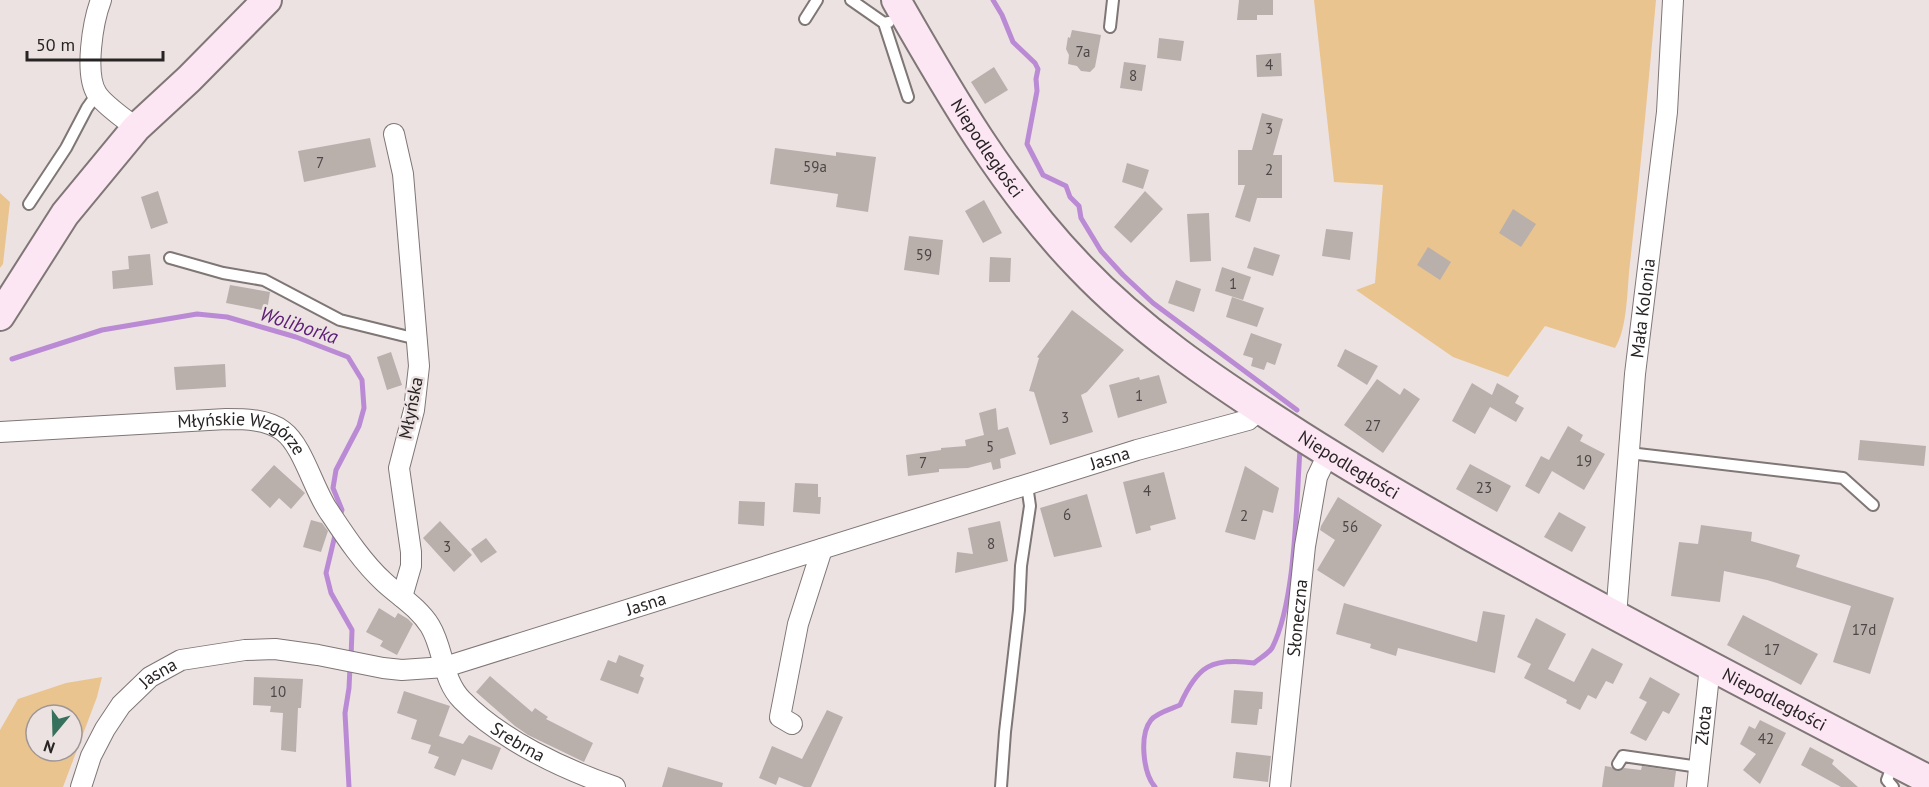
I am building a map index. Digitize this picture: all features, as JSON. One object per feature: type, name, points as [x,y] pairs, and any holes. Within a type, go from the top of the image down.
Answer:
[{"type":"street","points":[[100,0],[94,24],[91,70],[97,94],[136,128]]},
{"type":"street","points":[[0,316],[65,214],[136,128],[189,80],[267,0]]},
{"type":"street","name":"Mała Kolonia","points":[[1616,616],[1635,374],[1667,112],[1673,0]]},
{"type":"street","name":"Niepodległości","points":[[896,14],[933,64],[1009,183],[1078,266],[1143,327],[1179,355],[1259,410],[1395,494],[1710,666],[1893,774],[1929,780]]},
{"type":"street","name":"Młyńska","points":[[394,134],[404,174],[418,366],[416,394],[399,468],[411,552],[411,566],[402,597]]},
{"type":"street","name":"Jasna","points":[[81,787],[91,756],[121,705],[150,677],[181,660],[244,650],[275,650],[338,658],[402,670],[445,667],[1137,450],[1248,420],[1259,410]]},
{"type":"street","name":"Młyńskie Wzgórze","points":[[0,432],[205,420],[250,420],[274,426],[289,437],[330,512],[347,536],[383,581],[402,597]]},
{"type":"street","name":"Słoneczna","points":[[1280,787],[1305,546],[1317,477],[1328,454]]},
{"type":"street","points":[[792,723],[780,717],[798,624],[822,549]]},
{"type":"street","points":[[402,597],[420,613],[430,627],[445,667]]},
{"type":"street","name":"Złota","points":[[1697,787],[1710,666]]},
{"type":"street","name":"Srebrna","points":[[445,667],[452,690],[495,728],[545,758],[615,787]]},
{"type":"lane","points":[[805,19],[817,0]]},
{"type":"lane","points":[[850,0],[896,14],[908,97]]},
{"type":"lane","points":[[1110,27],[1113,0]]},
{"type":"lane","points":[[29,204],[97,94]]},
{"type":"lane","points":[[170,258],[223,273],[264,280],[340,320],[417,339]]},
{"type":"lane","points":[[1629,453],[1843,478],[1873,505]]},
{"type":"lane","points":[[1001,787],[1019,610],[1021,566],[1030,506],[1027,485]]},
{"type":"lane","points":[[1618,764],[1623,756],[1699,767]]},
{"type":"shaded area","points":[[1314,0],[1656,0],[1626,307],[1622,330],[1615,348],[1545,326],[1508,377],[1453,357],[1356,290],[1375,283],[1383,185],[1334,182]]},
{"type":"shaded area","points":[[0,193],[10,202],[3,264],[0,268]]},
{"type":"shaded area","points":[[102,677],[84,731],[84,703],[24,703],[24,763],[72,763],[63,787],[0,787],[0,730],[18,699],[66,683]]},
{"type":"building","points":[[1239,0],[1273,0],[1273,15],[1257,15],[1257,20],[1237,20]]},
{"type":"building","points":[[1072,30],[1101,35],[1095,67],[1090,72],[1081,71],[1077,66],[1068,64],[1069,55],[1066,49]]},
{"type":"building","points":[[1159,38],[1184,41],[1181,61],[1157,58]]},
{"type":"building","points":[[1281,53],[1282,76],[1257,77],[1256,55]]},
{"type":"building","points":[[1124,62],[1146,65],[1142,91],[1120,88]]},
{"type":"building","points":[[994,67],[1008,90],[985,104],[971,82]]},
{"type":"building","points":[[1262,113],[1283,119],[1273,155],[1282,155],[1282,198],[1257,198],[1250,222],[1235,217],[1245,185],[1238,185],[1238,150],[1252,150]]},
{"type":"building","points":[[370,138],[376,167],[304,182],[298,151]]},
{"type":"building","points":[[775,148],[836,156],[836,152],[876,157],[868,212],[836,207],[838,194],[770,184]]},
{"type":"building","points":[[1127,163],[1149,170],[1143,189],[1122,182]]},
{"type":"building","points":[[158,191],[168,223],[151,229],[141,197]]},
{"type":"building","points":[[1145,191],[1163,209],[1131,243],[1114,227]]},
{"type":"building","points":[[984,200],[1002,233],[983,243],[965,211]]},
{"type":"building","points":[[1513,209],[1536,224],[1521,247],[1499,233]]},
{"type":"building","points":[[1209,213],[1211,261],[1190,262],[1187,214]]},
{"type":"building","points":[[1326,229],[1353,232],[1350,260],[1322,256]]},
{"type":"building","points":[[909,236],[943,240],[939,275],[904,270]]},
{"type":"building","points":[[1254,247],[1280,255],[1273,276],[1247,268]]},
{"type":"building","points":[[1428,247],[1451,262],[1440,280],[1417,265]]},
{"type":"building","points":[[150,254],[153,285],[113,289],[112,271],[129,269],[128,256]]},
{"type":"building","points":[[990,257],[1011,258],[1010,282],[989,282]]},
{"type":"building","points":[[1222,267],[1251,277],[1243,300],[1215,291]]},
{"type":"building","points":[[1176,280],[1201,289],[1194,312],[1168,303]]},
{"type":"building","points":[[230,285],[270,292],[267,311],[226,303]]},
{"type":"building","points":[[1232,297],[1264,308],[1257,327],[1226,317]]},
{"type":"building","points":[[1072,310],[1124,350],[1087,392],[1081,395],[1093,432],[1050,445],[1034,392],[1029,391],[1039,358],[1037,357]]},
{"type":"building","points":[[1251,333],[1282,344],[1275,365],[1267,362],[1264,370],[1251,366],[1253,358],[1243,355]]},
{"type":"building","points":[[1345,349],[1378,366],[1367,385],[1337,366]]},
{"type":"building","points":[[391,352],[402,385],[387,390],[377,357]]},
{"type":"building","points":[[225,364],[226,387],[176,390],[174,367]]},
{"type":"building","points":[[1159,375],[1167,403],[1118,418],[1109,385],[1139,377],[1140,380]]},
{"type":"building","points":[[1377,379],[1400,395],[1404,388],[1420,399],[1383,453],[1344,425]]},
{"type":"building","points":[[1472,383],[1492,395],[1497,383],[1519,396],[1515,403],[1524,408],[1516,422],[1490,407],[1475,434],[1452,421]]},
{"type":"building","points":[[996,408],[998,430],[1008,427],[1016,454],[1000,459],[1001,468],[993,470],[991,462],[968,468],[939,469],[939,472],[908,476],[906,455],[966,446],[965,440],[984,435],[979,413]]},
{"type":"building","points":[[1568,426],[1583,435],[1580,441],[1605,454],[1584,490],[1552,471],[1539,494],[1525,486],[1541,456],[1549,460]]},
{"type":"building","points":[[1860,440],[1926,446],[1924,466],[1858,460]]},
{"type":"building","points":[[1470,464],[1511,486],[1497,512],[1456,489]]},
{"type":"building","points":[[274,465],[305,493],[291,509],[279,498],[270,508],[251,490]]},
{"type":"building","points":[[1245,466],[1279,488],[1273,513],[1263,510],[1255,540],[1225,532]]},
{"type":"building","points":[[1164,472],[1176,519],[1150,526],[1151,530],[1136,534],[1123,482]]},
{"type":"building","points":[[795,483],[818,484],[818,497],[821,497],[820,514],[793,512]]},
{"type":"building","points":[[1087,494],[1102,547],[1054,557],[1040,508]]},
{"type":"building","points":[[1338,497],[1382,525],[1344,587],[1317,570],[1335,540],[1320,530]]},
{"type":"building","points":[[739,501],[765,502],[764,526],[738,524]]},
{"type":"building","points":[[1559,512],[1586,527],[1572,552],[1544,537]]},
{"type":"building","points":[[311,520],[322,523],[328,531],[321,552],[303,547]]},
{"type":"building","points":[[440,521],[472,555],[454,572],[423,538]]},
{"type":"building","points":[[1000,521],[1008,561],[955,573],[957,552],[973,554],[968,528]]},
{"type":"building","points":[[1701,525],[1752,532],[1751,541],[1800,555],[1796,567],[1894,598],[1870,674],[1833,662],[1851,606],[1767,580],[1724,571],[1720,602],[1671,596],[1679,542],[1698,544]]},
{"type":"building","points":[[486,538],[497,552],[481,563],[471,549]]},
{"type":"building","points":[[1344,603],[1477,642],[1483,611],[1505,615],[1495,673],[1398,648],[1396,656],[1370,648],[1371,644],[1336,634]]},
{"type":"building","points":[[379,608],[395,618],[398,613],[413,624],[397,655],[380,646],[383,641],[366,632]]},
{"type":"building","points":[[1743,615],[1818,654],[1801,685],[1727,645]]},
{"type":"building","points":[[1536,618],[1566,634],[1548,669],[1574,682],[1592,648],[1623,664],[1613,684],[1606,681],[1596,699],[1588,695],[1580,710],[1566,703],[1567,700],[1524,678],[1531,664],[1517,657]]},
{"type":"building","points":[[619,655],[644,665],[640,676],[644,678],[638,694],[600,680],[608,660],[616,663]]},
{"type":"building","points":[[490,676],[532,712],[535,708],[548,717],[546,719],[593,743],[584,762],[528,735],[476,692]]},
{"type":"building","points":[[254,677],[303,679],[301,708],[298,708],[296,752],[281,750],[283,713],[270,712],[271,706],[253,705]]},
{"type":"building","points":[[1650,677],[1680,694],[1669,714],[1663,711],[1646,741],[1630,733],[1647,702],[1639,698]]},
{"type":"building","points":[[1234,690],[1263,692],[1262,709],[1259,709],[1257,725],[1231,723]]},
{"type":"building","points":[[404,691],[450,706],[439,736],[463,744],[469,735],[501,748],[492,770],[462,759],[455,776],[434,768],[439,757],[428,753],[431,745],[411,739],[417,720],[397,713]]},
{"type":"building","points":[[827,710],[843,717],[811,787],[804,787],[779,777],[776,785],[759,778],[772,746],[802,759]]},
{"type":"building","points":[[1760,720],[1786,733],[1760,784],[1743,770],[1756,754],[1740,744],[1749,726],[1755,729]]},
{"type":"building","points":[[1810,747],[1834,760],[1832,764],[1858,787],[1841,787],[1801,765]]},
{"type":"building","points":[[1236,752],[1271,756],[1268,782],[1233,778]]},
{"type":"building","points":[[1605,766],[1617,771],[1624,768],[1641,770],[1642,766],[1676,771],[1674,787],[1602,787]]},
{"type":"building","points":[[668,767],[723,783],[722,787],[662,787]]},
{"type":"waterway","points":[[993,0],[1013,42],[1035,63],[1038,69],[1037,91],[1027,144],[1043,175],[1066,186],[1070,197],[1079,206],[1081,218],[1101,251],[1153,303],[1297,410]]},
{"type":"waterway","name":"Woliborka","points":[[12,359],[102,330],[197,314],[227,317],[296,337],[348,357],[362,380],[364,408],[359,426],[336,470],[333,488],[342,510],[339,519]]},
{"type":"waterway","points":[[1155,787],[1148,773],[1144,754],[1145,735],[1151,720],[1160,713],[1180,705],[1193,681],[1208,667],[1227,662],[1254,663],[1272,648],[1286,605],[1294,552],[1300,450]]},
{"type":"waterway","name":"Woliborka","points":[[336,531],[326,573],[331,593],[352,630],[351,658]]},
{"type":"waterway","name":"Woliborka","points":[[349,787],[345,713],[350,667]]}]
